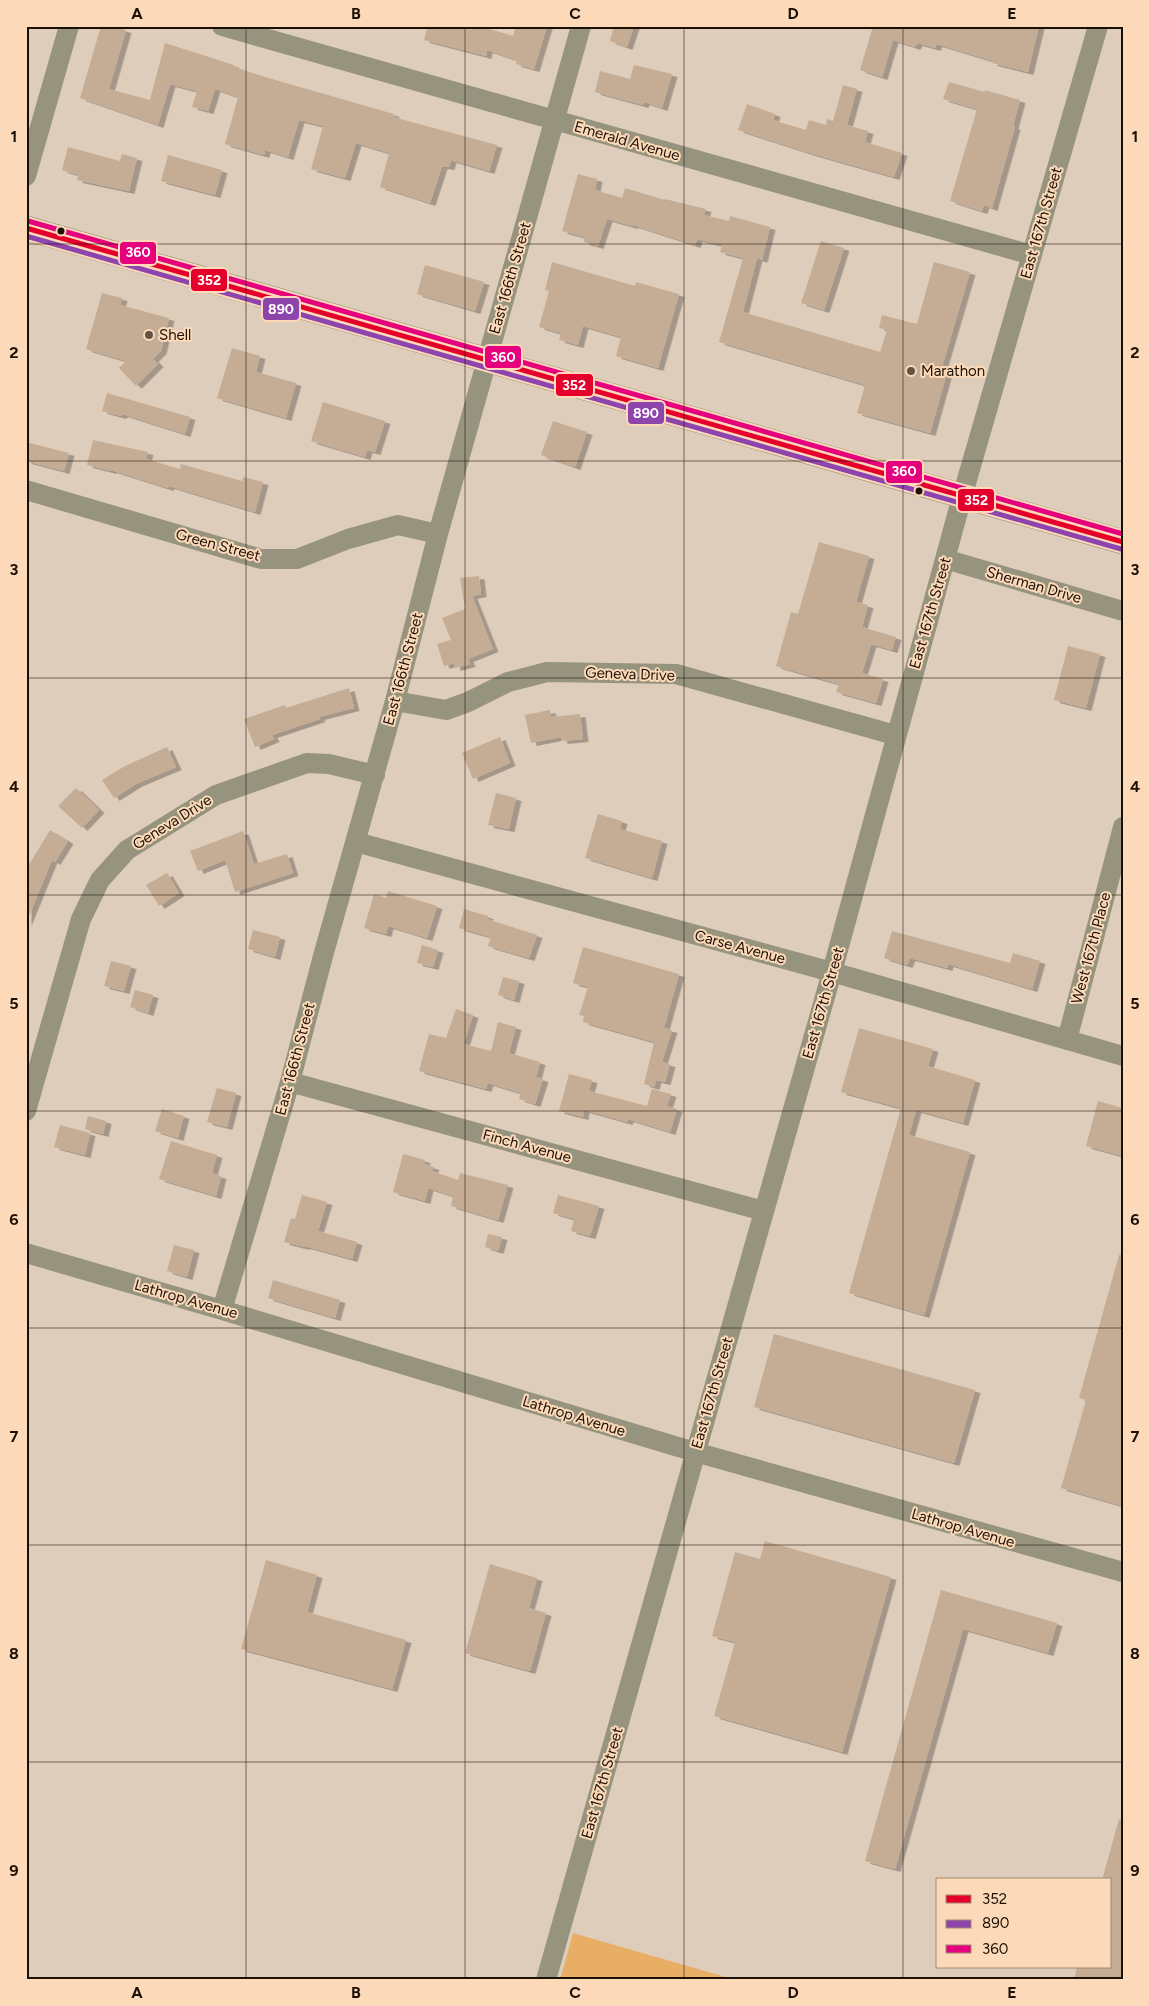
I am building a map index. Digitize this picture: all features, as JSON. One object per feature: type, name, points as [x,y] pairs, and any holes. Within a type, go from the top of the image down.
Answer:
[{"type":"main road","points":[[26,228],[1123,542]]},
{"type":"street","points":[[26,176],[68,26]]},
{"type":"street","name":"Emerald Avenue","points":[[222,26],[1032,255]]},
{"type":"street","name":"East 166th Street","points":[[222,1310],[290,1082],[395,701],[438,534],[452,490],[486,360],[580,26]]},
{"type":"street","name":"East 167th Street","points":[[546,1980],[832,972],[895,735],[962,496],[1098,26]]},
{"type":"street","name":"Green Street","points":[[26,490],[260,559],[297,559],[348,539],[398,525],[438,534]]},
{"type":"street","name":"Sherman Drive","points":[[945,559],[1123,611]]},
{"type":"street","name":"Geneva Drive","points":[[395,701],[446,710],[468,702],[508,682],[547,672],[676,674],[895,735]]},
{"type":"street","name":"Geneva Drive","points":[[26,1111],[81,919],[100,880],[127,850],[216,795],[307,763],[329,764],[375,775]]},
{"type":"street","name":"West 167th Place","points":[[1067,1040],[1123,827]]},
{"type":"street","name":"Carse Avenue","points":[[356,842],[832,972],[1123,1056]]},
{"type":"street","name":"Finch Avenue","points":[[290,1082],[764,1211]]},
{"type":"street","name":"Lathrop Avenue","points":[[26,1253],[695,1452],[1123,1572]]},
{"type":"shaded area","points":[[573,1933],[736,1980],[560,1980]]},
{"type":"building","points":[[101,26],[111,26],[126,30],[109,89],[150,100],[165,43],[265,77],[394,114],[393,117],[497,145],[489,171],[451,160],[449,167],[442,166],[430,203],[380,187],[389,153],[356,143],[345,178],[311,169],[323,126],[299,120],[288,157],[265,150],[264,155],[225,144],[238,97],[215,89],[208,111],[192,107],[197,91],[170,84],[158,125],[80,98]]},
{"type":"building","points":[[428,26],[457,26],[471,30],[472,26],[479,26],[513,36],[516,26],[547,26],[534,69],[516,64],[517,60],[487,50],[486,56],[424,40]]},
{"type":"building","points":[[614,26],[634,26],[627,47],[610,41]]},
{"type":"building","points":[[873,26],[1039,26],[1028,72],[992,63],[993,61],[937,44],[935,48],[917,43],[915,47],[893,40],[882,77],[860,70]]},
{"type":"building","points":[[634,65],[672,74],[662,108],[644,102],[643,105],[595,92],[600,71],[630,79]]},
{"type":"building","points":[[949,82],[1020,100],[1013,126],[1015,127],[992,208],[984,205],[982,211],[950,201],[977,109],[943,99]]},
{"type":"building","points":[[843,85],[857,89],[847,125],[868,131],[865,142],[902,153],[894,177],[738,130],[747,104],[775,114],[773,120],[806,130],[809,120],[826,125],[827,119],[833,121]]},
{"type":"building","points":[[68,147],[120,161],[122,154],[137,158],[129,191],[77,180],[78,175],[62,170]]},
{"type":"building","points":[[168,155],[222,170],[215,195],[161,181]]},
{"type":"building","points":[[578,174],[597,179],[595,190],[622,198],[625,188],[665,200],[706,209],[704,215],[729,221],[730,216],[770,227],[762,260],[757,258],[743,312],[880,352],[887,330],[879,328],[882,315],[917,324],[934,262],[970,272],[942,367],[948,369],[930,433],[857,413],[865,385],[719,342],[743,258],[720,252],[722,245],[697,239],[695,245],[633,225],[607,219],[598,246],[584,242],[585,237],[562,231]]},
{"type":"building","points":[[821,241],[844,248],[824,310],[801,303]]},
{"type":"building","points":[[552,262],[635,286],[636,282],[679,294],[658,368],[616,356],[621,337],[583,326],[578,345],[559,340],[561,333],[539,327],[549,291],[545,290]]},
{"type":"building","points":[[425,265],[484,282],[475,311],[417,294]]},
{"type":"building","points":[[102,293],[122,298],[120,305],[169,318],[161,351],[153,359],[158,364],[136,386],[119,368],[126,361],[86,349]]},
{"type":"building","points":[[232,348],[260,356],[256,372],[296,383],[286,418],[217,398]]},
{"type":"building","points":[[107,393],[190,417],[185,434],[122,414],[121,416],[102,411]]},
{"type":"building","points":[[323,402],[385,421],[375,452],[367,450],[365,457],[311,441]]},
{"type":"building","points":[[553,421],[587,432],[575,467],[541,455]]},
{"type":"building","points":[[93,440],[148,452],[146,459],[180,469],[181,464],[242,481],[243,477],[263,482],[255,512],[169,486],[168,488],[111,470],[87,465]]},
{"type":"building","points":[[26,442],[69,453],[64,471],[26,461]]},
{"type":"building","points":[[819,542],[869,556],[856,602],[868,605],[862,627],[896,637],[892,650],[871,644],[862,673],[883,679],[876,703],[836,692],[839,684],[776,666],[791,612],[798,614]]},
{"type":"building","points":[[479,576],[481,594],[472,596],[493,649],[468,659],[470,664],[455,668],[454,663],[444,666],[437,644],[451,640],[442,618],[465,609],[460,578]]},
{"type":"building","points":[[1068,646],[1100,654],[1086,708],[1054,700]]},
{"type":"building","points":[[349,688],[354,708],[319,717],[320,719],[272,735],[274,739],[255,747],[244,719],[285,705],[286,708]]},
{"type":"building","points":[[550,710],[551,717],[580,714],[583,739],[562,741],[561,737],[531,743],[525,715]]},
{"type":"building","points":[[500,737],[510,763],[473,779],[462,753]]},
{"type":"building","points":[[167,747],[176,767],[136,784],[114,798],[102,780],[125,766]]},
{"type":"building","points":[[76,788],[99,810],[82,828],[58,806]]},
{"type":"building","points":[[496,793],[516,798],[509,829],[488,825]]},
{"type":"building","points":[[598,814],[622,821],[620,829],[662,841],[652,878],[585,858]]},
{"type":"building","points":[[50,830],[68,841],[55,862],[52,860],[26,923],[26,861],[30,863]]},
{"type":"building","points":[[243,831],[254,864],[287,854],[293,873],[235,892],[225,860],[198,871],[190,851]]},
{"type":"building","points":[[167,873],[179,893],[159,906],[146,885]]},
{"type":"building","points":[[388,891],[437,906],[427,938],[388,926],[386,934],[364,928],[374,894],[386,898]]},
{"type":"building","points":[[464,909],[488,916],[487,919],[537,935],[529,958],[488,946],[491,937],[459,928]]},
{"type":"building","points":[[253,930],[280,937],[275,957],[248,949]]},
{"type":"building","points":[[892,931],[1010,963],[1013,953],[1040,961],[1032,989],[948,964],[947,968],[910,958],[907,965],[884,958]]},
{"type":"building","points":[[422,945],[438,950],[433,967],[417,963]]},
{"type":"building","points":[[583,947],[679,974],[664,1028],[672,1030],[662,1062],[670,1064],[665,1082],[656,1080],[654,1087],[644,1084],[654,1042],[583,1022],[584,1016],[579,1015],[588,987],[573,983]]},
{"type":"building","points":[[111,961],[131,966],[124,991],[104,986]]},
{"type":"building","points":[[503,977],[519,981],[514,1000],[498,995]]},
{"type":"building","points":[[135,990],[153,995],[148,1013],[130,1007]]},
{"type":"building","points":[[456,1009],[473,1015],[464,1044],[491,1051],[498,1022],[516,1027],[509,1053],[540,1062],[536,1077],[543,1079],[535,1104],[519,1099],[521,1093],[488,1083],[486,1089],[419,1071],[429,1034],[446,1038]]},
{"type":"building","points":[[859,1028],[933,1049],[928,1066],[975,1080],[963,1123],[916,1110],[909,1135],[970,1152],[924,1315],[849,1293],[901,1108],[841,1092]]},
{"type":"building","points":[[569,1074],[592,1080],[589,1091],[647,1106],[652,1089],[671,1094],[667,1106],[677,1109],[670,1132],[628,1119],[627,1122],[584,1110],[583,1117],[559,1111]]},
{"type":"building","points":[[217,1088],[236,1093],[227,1127],[207,1122]]},
{"type":"building","points":[[1098,1101],[1123,1108],[1123,1156],[1086,1146]]},
{"type":"building","points":[[162,1109],[184,1116],[178,1138],[155,1131]]},
{"type":"building","points":[[88,1116],[106,1121],[103,1134],[85,1129]]},
{"type":"building","points":[[60,1125],[90,1133],[85,1155],[54,1147]]},
{"type":"building","points":[[171,1141],[217,1155],[212,1173],[221,1176],[216,1196],[159,1179]]},
{"type":"building","points":[[403,1154],[425,1160],[424,1164],[434,1167],[432,1171],[458,1180],[460,1173],[508,1185],[498,1220],[451,1206],[453,1196],[428,1188],[425,1201],[393,1192]]},
{"type":"building","points":[[302,1195],[327,1202],[318,1231],[357,1242],[352,1259],[284,1242],[291,1218],[295,1219]]},
{"type":"building","points":[[558,1195],[599,1206],[590,1236],[571,1231],[574,1219],[553,1213]]},
{"type":"building","points":[[488,1234],[502,1237],[498,1251],[485,1247]]},
{"type":"building","points":[[174,1245],[194,1250],[187,1277],[167,1271]]},
{"type":"building","points":[[1119,1255],[1123,1255],[1123,1506],[1061,1488],[1086,1400],[1079,1398]]},
{"type":"building","points":[[273,1280],[340,1300],[335,1318],[268,1298]]},
{"type":"building","points":[[774,1334],[975,1390],[954,1463],[754,1407]]},
{"type":"building","points":[[765,1541],[891,1577],[842,1752],[714,1716],[735,1642],[712,1636],[735,1552],[760,1559]]},
{"type":"building","points":[[266,1560],[317,1575],[307,1612],[406,1640],[392,1689],[241,1649]]},
{"type":"building","points":[[490,1564],[537,1578],[529,1608],[546,1613],[530,1671],[465,1653]]},
{"type":"building","points":[[941,1590],[1057,1623],[1048,1653],[963,1629],[895,1869],[865,1861]]},
{"type":"building","points":[[1119,1819],[1123,1820],[1123,1980],[1074,1980],[1077,1968],[1112,1968],[1112,1878],[1103,1878]]},
{"type":"transit line","name":"360","points":[[28,221],[1123,534]]},
{"type":"transit line","name":"352","points":[[26,228],[1123,542]]},
{"type":"transit line","name":"890","points":[[26,236],[1121,549]]},
{"type":"place","name":"Shell","points":[[149,335]]},
{"type":"place","name":"Marathon","points":[[911,371]]}]
